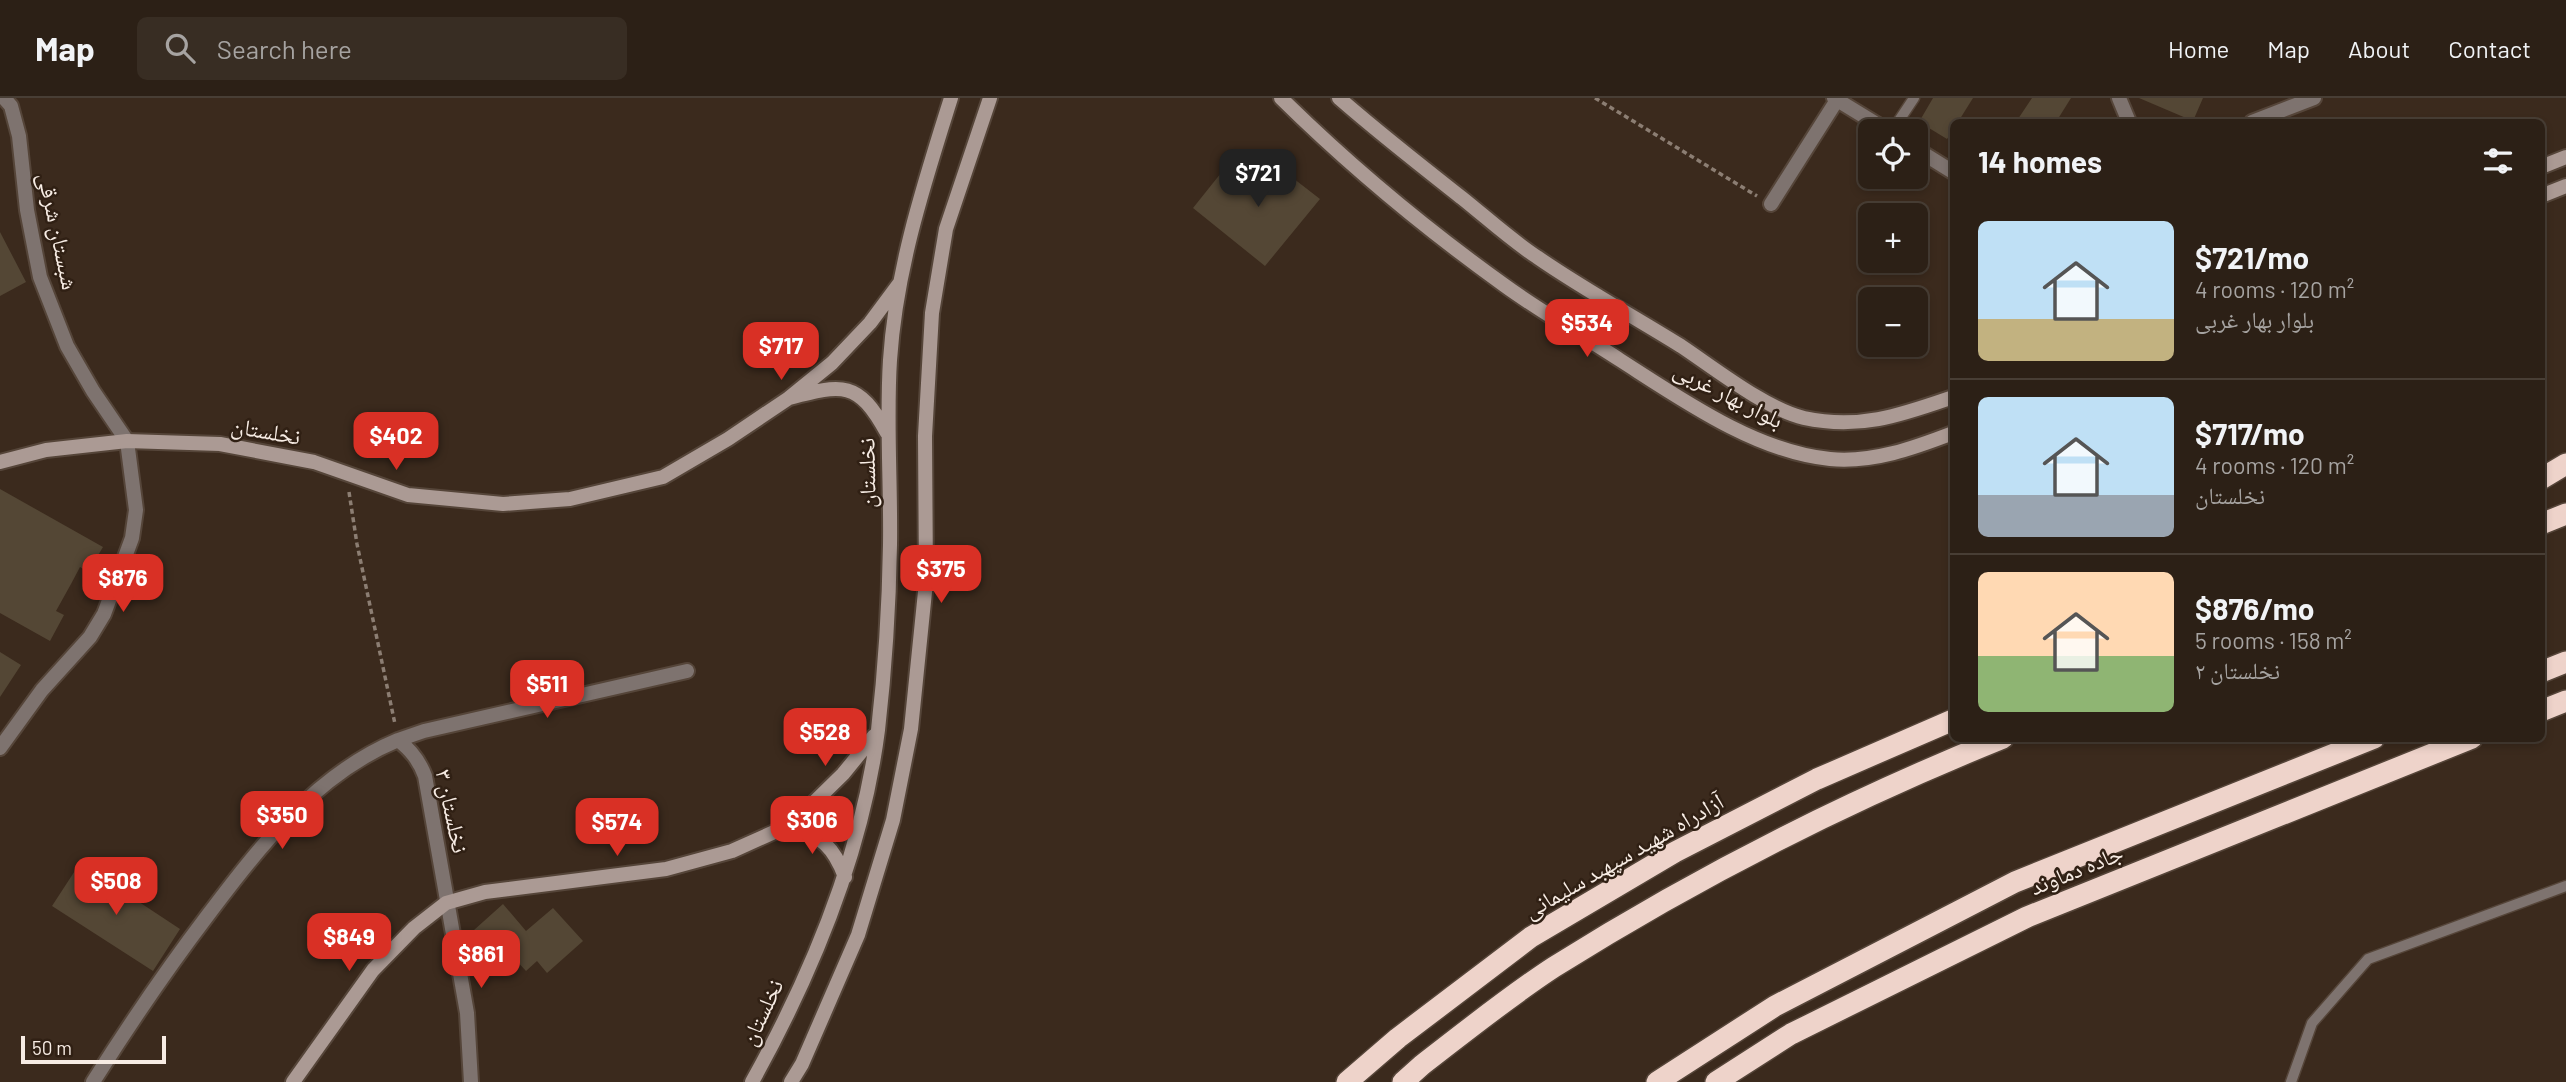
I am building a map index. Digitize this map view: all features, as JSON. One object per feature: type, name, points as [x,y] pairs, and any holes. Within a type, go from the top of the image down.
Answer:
[{"type":"highway","points":[[2545,477],[2566,464]]},
{"type":"highway","points":[[2545,484],[2566,476]]},
{"type":"highway","points":[[2545,522],[2566,514]]},
{"type":"highway","points":[[2545,670],[2566,662]]},
{"type":"highway","points":[[2545,709],[2566,701]]},
{"type":"highway","name":"آزادراه شهید سپهبد سلیمانی","points":[[1347,1082],[1398,1038],[1531,937],[1687,846],[1817,779],[1950,721]]},
{"type":"highway","points":[[1403,1082],[1422,1065],[1553,969],[1693,884],[1834,812],[1994,742]]},
{"type":"highway","name":"جاده دماوند","points":[[1657,1082],[1775,1006],[2015,882],[2364,742]]},
{"type":"highway","name":"جاده دماوند","points":[[1716,1082],[1791,1034],[2027,917],[2462,742]]},
{"type":"street","name":"شبستان شرقی","points":[[5,98],[12,107],[19,136],[27,210],[40,277],[67,346],[127,442]]},
{"type":"street","name":"نخلستان","points":[[752,1082],[826,926],[845,877],[877,732],[890,544],[890,359],[900,283],[914,216],[951,98]]},
{"type":"street","points":[[791,1082],[802,1064],[858,936],[893,820],[911,729],[926,582],[925,436],[932,313],[946,229],[990,98]]},
{"type":"street","name":"بلوار بهار غربی","points":[[1281,98],[1364,176],[1505,286],[1679,398],[1735,427],[1769,443],[1830,459],[1881,456],[1908,450],[1950,434]]},
{"type":"street","name":"بلوار بهار غربی","points":[[1339,98],[1375,130],[1536,257],[1783,409],[1801,417],[1859,423],[1885,419],[1950,398]]},
{"type":"street","points":[[2119,98],[2128,119]]},
{"type":"street","points":[[2260,119],[2314,98]]},
{"type":"street","points":[[1771,204],[1835,99],[1869,119]]},
{"type":"street","points":[[1928,156],[1950,170]]},
{"type":"street","points":[[2545,165],[2566,157]]},
{"type":"street","points":[[2545,195],[2566,187]]},
{"type":"street","points":[[789,398],[832,362],[870,323],[900,283]]},
{"type":"street","points":[[789,398],[830,387],[853,391],[873,406],[888,435]]},
{"type":"street","name":"نخلستان","points":[[0,462],[46,450],[127,442],[220,444],[314,461],[408,495],[503,504],[570,499],[663,477],[789,398]]},
{"type":"street","points":[[0,748],[42,690],[90,636],[104,614],[132,538],[136,510],[127,442]]},
{"type":"street","points":[[93,1082],[183,949],[235,879],[287,817],[344,769],[371,751],[436,728],[687,671]]},
{"type":"street","points":[[293,1082],[373,970],[414,928],[446,902],[485,892],[666,869],[732,851],[792,824],[843,774],[877,732]]},
{"type":"street","name":"نخلستان ۳","points":[[398,740],[411,750],[421,764],[425,776],[467,1013],[471,1082]]},
{"type":"street","points":[[792,824],[817,836],[836,855],[845,877]]},
{"type":"lane","points":[[1899,119],[1914,98]]},
{"type":"lane","points":[[2291,1082],[2312,1023],[2368,959],[2566,886]]},
{"type":"path","points":[[1595,98],[1771,204]]},
{"type":"path","points":[[346,473],[360,557],[398,740]]},
{"type":"building","points":[[1933,98],[1973,98],[1960,119],[1950,119],[1950,134],[1947,139],[1928,127],[1928,119],[1921,119]]},
{"type":"building","points":[[2032,98],[2071,98],[2058,119],[2018,119]]},
{"type":"building","points":[[2139,98],[2203,98],[2194,119]]},
{"type":"building","points":[[1262,154],[1320,199],[1265,266],[1193,208],[1221,173],[1237,189]]},
{"type":"building","points":[[0,232],[26,282],[0,296]]},
{"type":"building","points":[[0,489],[103,547],[88,572],[80,567],[56,611],[64,615],[50,641],[0,613]]},
{"type":"building","points":[[0,652],[21,665],[0,697]]},
{"type":"building","points":[[80,863],[180,929],[153,971],[52,906]]},
{"type":"building","points":[[503,904],[526,931],[553,908],[583,941],[547,973],[537,961],[526,971],[515,959],[506,967],[474,930]]}]
